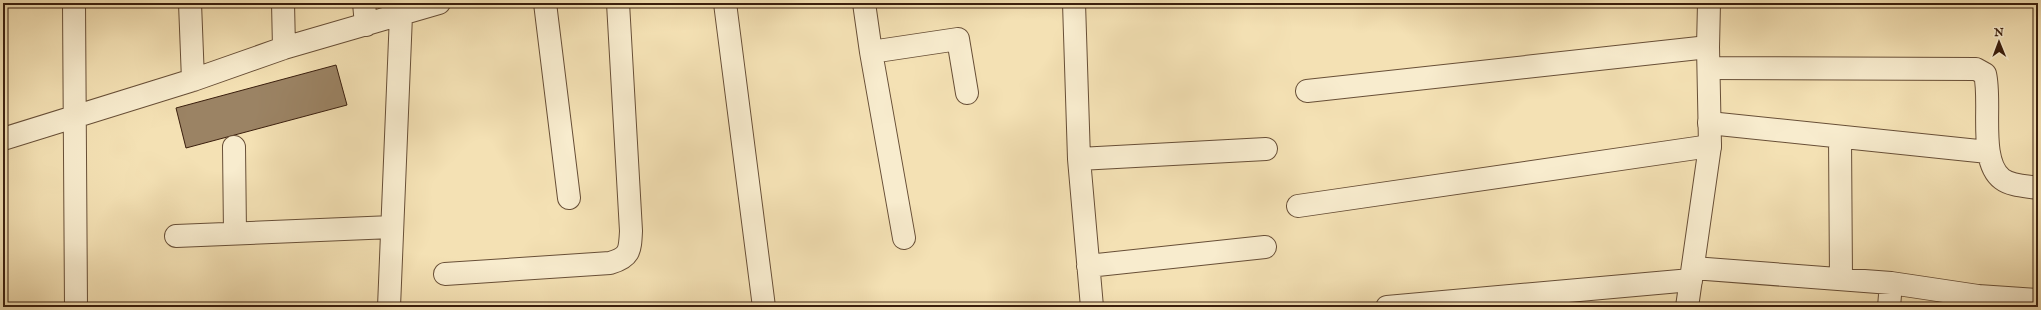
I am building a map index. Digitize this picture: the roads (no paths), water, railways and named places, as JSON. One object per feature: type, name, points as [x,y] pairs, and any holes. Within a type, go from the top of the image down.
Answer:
[{"type":"street","points":[[74,3],[73,117],[76,307]]},
{"type":"street","points":[[190,3],[193,80]]},
{"type":"street","points":[[283,3],[284,48]]},
{"type":"street","points":[[364,3],[366,25]]},
{"type":"street","points":[[3,139],[193,80],[284,48],[439,3]]},
{"type":"street","points":[[546,3],[569,198]]},
{"type":"street","points":[[445,274],[610,263],[622,260],[630,250],[631,231],[618,3]]},
{"type":"street","points":[[725,3],[764,307]]},
{"type":"street","points":[[864,3],[870,52],[904,238]]},
{"type":"street","points":[[1074,3],[1079,159],[1092,307]]},
{"type":"street","points":[[1687,307],[1710,146],[1708,57],[1709,3]]},
{"type":"street","points":[[389,307],[400,15]]},
{"type":"street","points":[[870,52],[958,39],[967,93]]},
{"type":"street","points":[[1307,91],[1708,57],[1976,69],[1985,74],[1988,86],[1988,152],[1993,170],[2002,180],[2013,184],[2038,188]]},
{"type":"street","points":[[1709,124],[1988,152]]},
{"type":"street","points":[[1840,137],[1841,279]]},
{"type":"street","points":[[1298,206],[1710,146]]},
{"type":"street","points":[[234,147],[236,233]]},
{"type":"street","points":[[1079,159],[1266,149]]},
{"type":"street","points":[[176,236],[392,227]]},
{"type":"street","points":[[1088,266],[1265,247]]},
{"type":"street","points":[[1386,307],[1692,274],[1841,279],[1891,283],[1978,301],[2038,300]]},
{"type":"street","points":[[1889,307],[1891,283]]}]
